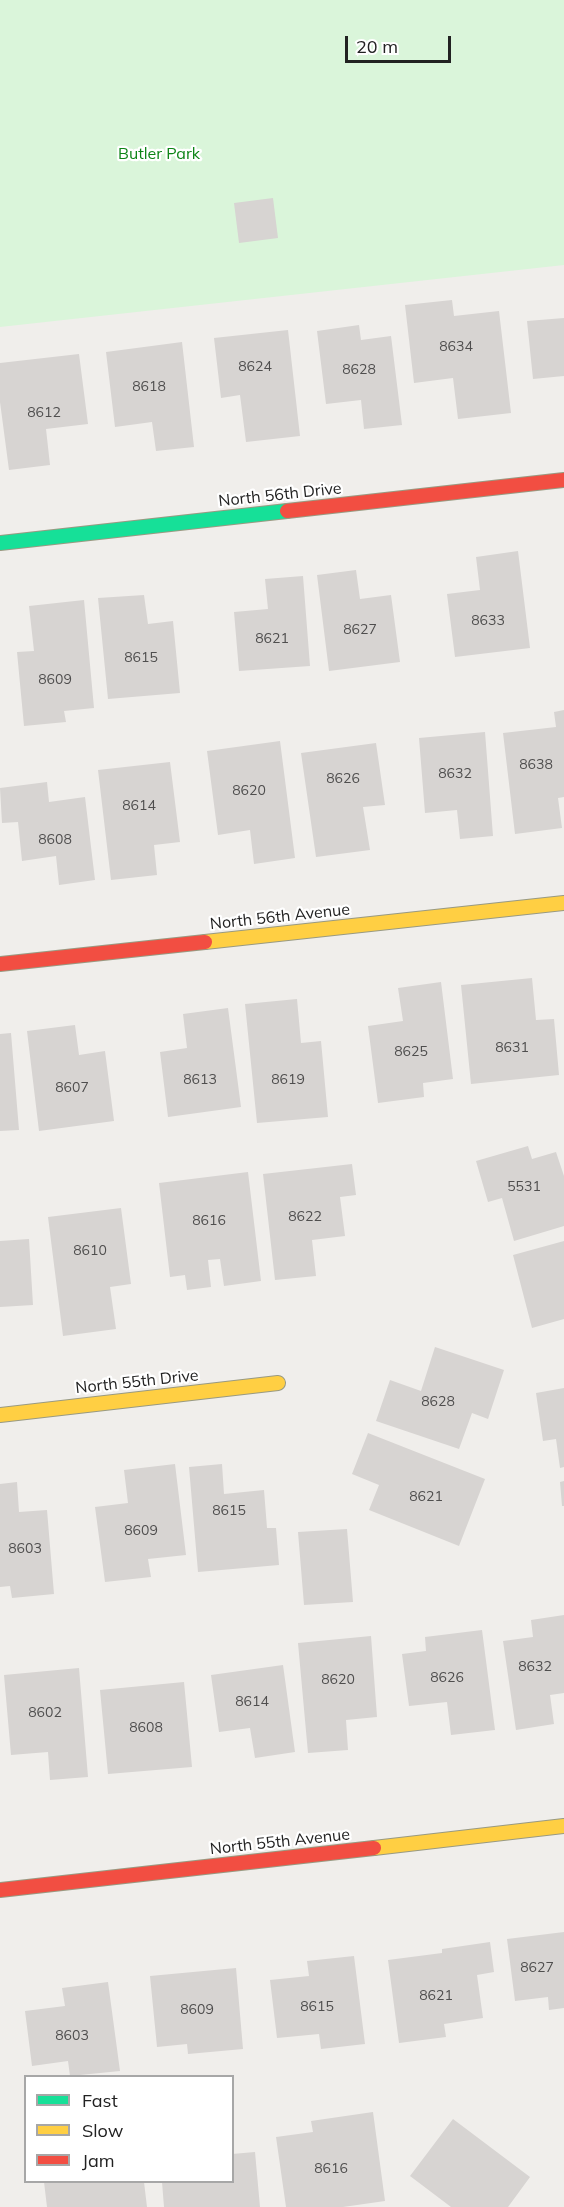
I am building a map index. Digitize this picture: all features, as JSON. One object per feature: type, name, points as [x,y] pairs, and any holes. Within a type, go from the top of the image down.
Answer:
[{"type":"street","name":"North 56th Drive","points":[[0,543],[564,480]]},
{"type":"street","name":"North 56th Avenue","points":[[0,963],[564,903]]},
{"type":"street","name":"North 55th Drive","points":[[0,1414],[278,1383]]},
{"type":"street","name":"North 55th Avenue","points":[[0,1890],[564,1826]]},
{"type":"green space","name":"Butler Park","points":[[0,0],[564,0],[564,265],[0,327]]},
{"type":"building","points":[[273,198],[278,238],[239,243],[234,203]]},
{"type":"building","points":[[452,300],[454,316],[499,311],[511,413],[458,419],[453,378],[414,383],[405,305]]},
{"type":"building","points":[[564,318],[564,376],[533,379],[527,321]]},
{"type":"building","points":[[359,325],[361,340],[391,336],[402,425],[364,429],[361,400],[326,404],[317,331]]},
{"type":"building","points":[[288,330],[300,436],[246,442],[240,395],[221,398],[214,338]]},
{"type":"building","points":[[182,342],[194,447],[156,451],[152,422],[115,427],[106,352]]},
{"type":"building","points":[[79,354],[88,424],[46,429],[50,465],[9,470],[0,402],[0,363]]},
{"type":"building","points":[[518,551],[530,648],[455,657],[447,594],[480,590],[476,557]]},
{"type":"building","points":[[356,570],[360,599],[391,595],[400,662],[329,671],[317,575]]},
{"type":"building","points":[[303,576],[310,666],[239,671],[234,612],[268,609],[265,579]]},
{"type":"building","points":[[144,595],[148,624],[173,621],[180,693],[108,699],[98,598]]},
{"type":"building","points":[[84,600],[94,708],[64,711],[66,722],[24,726],[17,652],[34,651],[29,606]]},
{"type":"building","points":[[564,710],[564,797],[558,798],[562,828],[515,834],[503,733],[556,727],[554,712]]},
{"type":"building","points":[[485,732],[493,836],[460,839],[457,810],[425,813],[419,738]]},
{"type":"building","points":[[280,741],[295,858],[254,864],[250,830],[218,835],[207,751]]},
{"type":"building","points":[[376,743],[385,805],[363,807],[370,850],[316,857],[301,753]]},
{"type":"building","points":[[170,762],[180,842],[154,845],[157,875],[111,880],[98,770]]},
{"type":"building","points":[[47,782],[49,802],[85,797],[95,880],[59,885],[56,856],[22,861],[18,822],[2,823],[0,788]]},
{"type":"building","points":[[532,978],[536,1020],[554,1019],[559,1075],[471,1084],[461,985]]},
{"type":"building","points":[[441,982],[453,1079],[423,1083],[424,1097],[378,1103],[368,1026],[403,1021],[398,988]]},
{"type":"building","points":[[297,999],[301,1043],[321,1041],[328,1117],[257,1123],[245,1004]]},
{"type":"building","points":[[228,1008],[241,1107],[168,1117],[160,1052],[187,1048],[183,1014]]},
{"type":"building","points":[[75,1025],[79,1055],[105,1051],[114,1121],[39,1131],[27,1031]]},
{"type":"building","points":[[11,1033],[19,1130],[0,1131],[0,1034]]},
{"type":"building","points":[[528,1146],[532,1159],[556,1152],[564,1176],[564,1226],[514,1241],[502,1198],[488,1202],[476,1161]]},
{"type":"building","points":[[352,1164],[356,1195],[340,1197],[345,1236],[312,1240],[316,1276],[275,1280],[263,1174]]},
{"type":"building","points":[[248,1172],[261,1281],[224,1286],[220,1259],[208,1260],[211,1287],[187,1290],[185,1275],[170,1277],[159,1183]]},
{"type":"building","points":[[121,1208],[131,1284],[110,1287],[116,1329],[63,1336],[48,1217]]},
{"type":"building","points":[[29,1239],[33,1305],[0,1307],[0,1241]]},
{"type":"building","points":[[564,1241],[564,1319],[532,1328],[513,1255]]},
{"type":"building","points":[[435,1347],[504,1370],[488,1419],[472,1413],[459,1449],[376,1421],[390,1380],[421,1391]]},
{"type":"building","points":[[564,1388],[564,1467],[560,1468],[556,1439],[543,1441],[536,1393]]},
{"type":"building","points":[[368,1433],[485,1479],[459,1546],[369,1510],[379,1485],[352,1474]]},
{"type":"building","points":[[175,1464],[186,1555],[148,1559],[151,1577],[105,1582],[95,1507],[128,1503],[124,1470]]},
{"type":"building","points":[[222,1464],[224,1494],[264,1490],[267,1528],[276,1528],[279,1565],[198,1572],[189,1467]]},
{"type":"building","points":[[564,1481],[564,1506],[562,1506],[560,1482]]},
{"type":"building","points":[[17,1482],[19,1512],[47,1510],[54,1594],[12,1598],[10,1586],[0,1587],[0,1484]]},
{"type":"building","points":[[347,1529],[353,1602],[304,1605],[298,1532]]},
{"type":"building","points":[[564,1615],[564,1693],[550,1695],[554,1724],[516,1730],[503,1641],[533,1637],[531,1620]]},
{"type":"building","points":[[482,1630],[495,1730],[451,1735],[447,1702],[409,1706],[402,1654],[426,1651],[425,1637]]},
{"type":"building","points":[[371,1636],[377,1717],[346,1720],[348,1750],[308,1753],[298,1643]]},
{"type":"building","points":[[283,1665],[295,1752],[255,1758],[250,1728],[219,1732],[211,1675]]},
{"type":"building","points":[[79,1668],[88,1777],[50,1780],[48,1752],[11,1755],[4,1675]]},
{"type":"building","points":[[184,1682],[192,1767],[108,1774],[100,1690]]},
{"type":"building","points":[[564,1932],[564,2008],[549,2010],[548,1997],[515,2001],[507,1939]]},
{"type":"building","points":[[490,1942],[494,1972],[477,1975],[483,2018],[444,2024],[446,2037],[399,2043],[388,1960],[442,1953],[442,1949]]},
{"type":"building","points":[[354,1956],[365,2044],[321,2049],[319,2034],[277,2038],[270,1980],[309,1976],[307,1961]]},
{"type":"building","points":[[236,1968],[243,2049],[188,2054],[187,2044],[157,2047],[150,1976]]},
{"type":"building","points":[[108,1982],[120,2071],[70,2075],[68,2061],[32,2066],[25,2011],[65,2006],[62,1988]]},
{"type":"building","points":[[373,2112],[385,2201],[343,2207],[286,2207],[276,2137],[313,2132],[311,2121]]},
{"type":"building","points":[[453,2119],[530,2177],[508,2207],[451,2207],[410,2176]]},
{"type":"building","points":[[255,2152],[260,2207],[164,2207],[162,2183],[234,2183],[234,2154]]},
{"type":"building","points":[[44,2183],[144,2183],[147,2207],[47,2207]]},
{"type":"traffic: fast","points":[[0,543],[287,511]]},
{"type":"traffic: slow","points":[[205,942],[564,903]]},
{"type":"traffic: slow","points":[[0,1415],[278,1383]]},
{"type":"traffic: slow","points":[[374,1848],[564,1826]]},
{"type":"traffic: jam","points":[[287,511],[564,480]]},
{"type":"traffic: jam","points":[[0,964],[205,942]]},
{"type":"traffic: jam","points":[[0,1890],[374,1848]]}]
